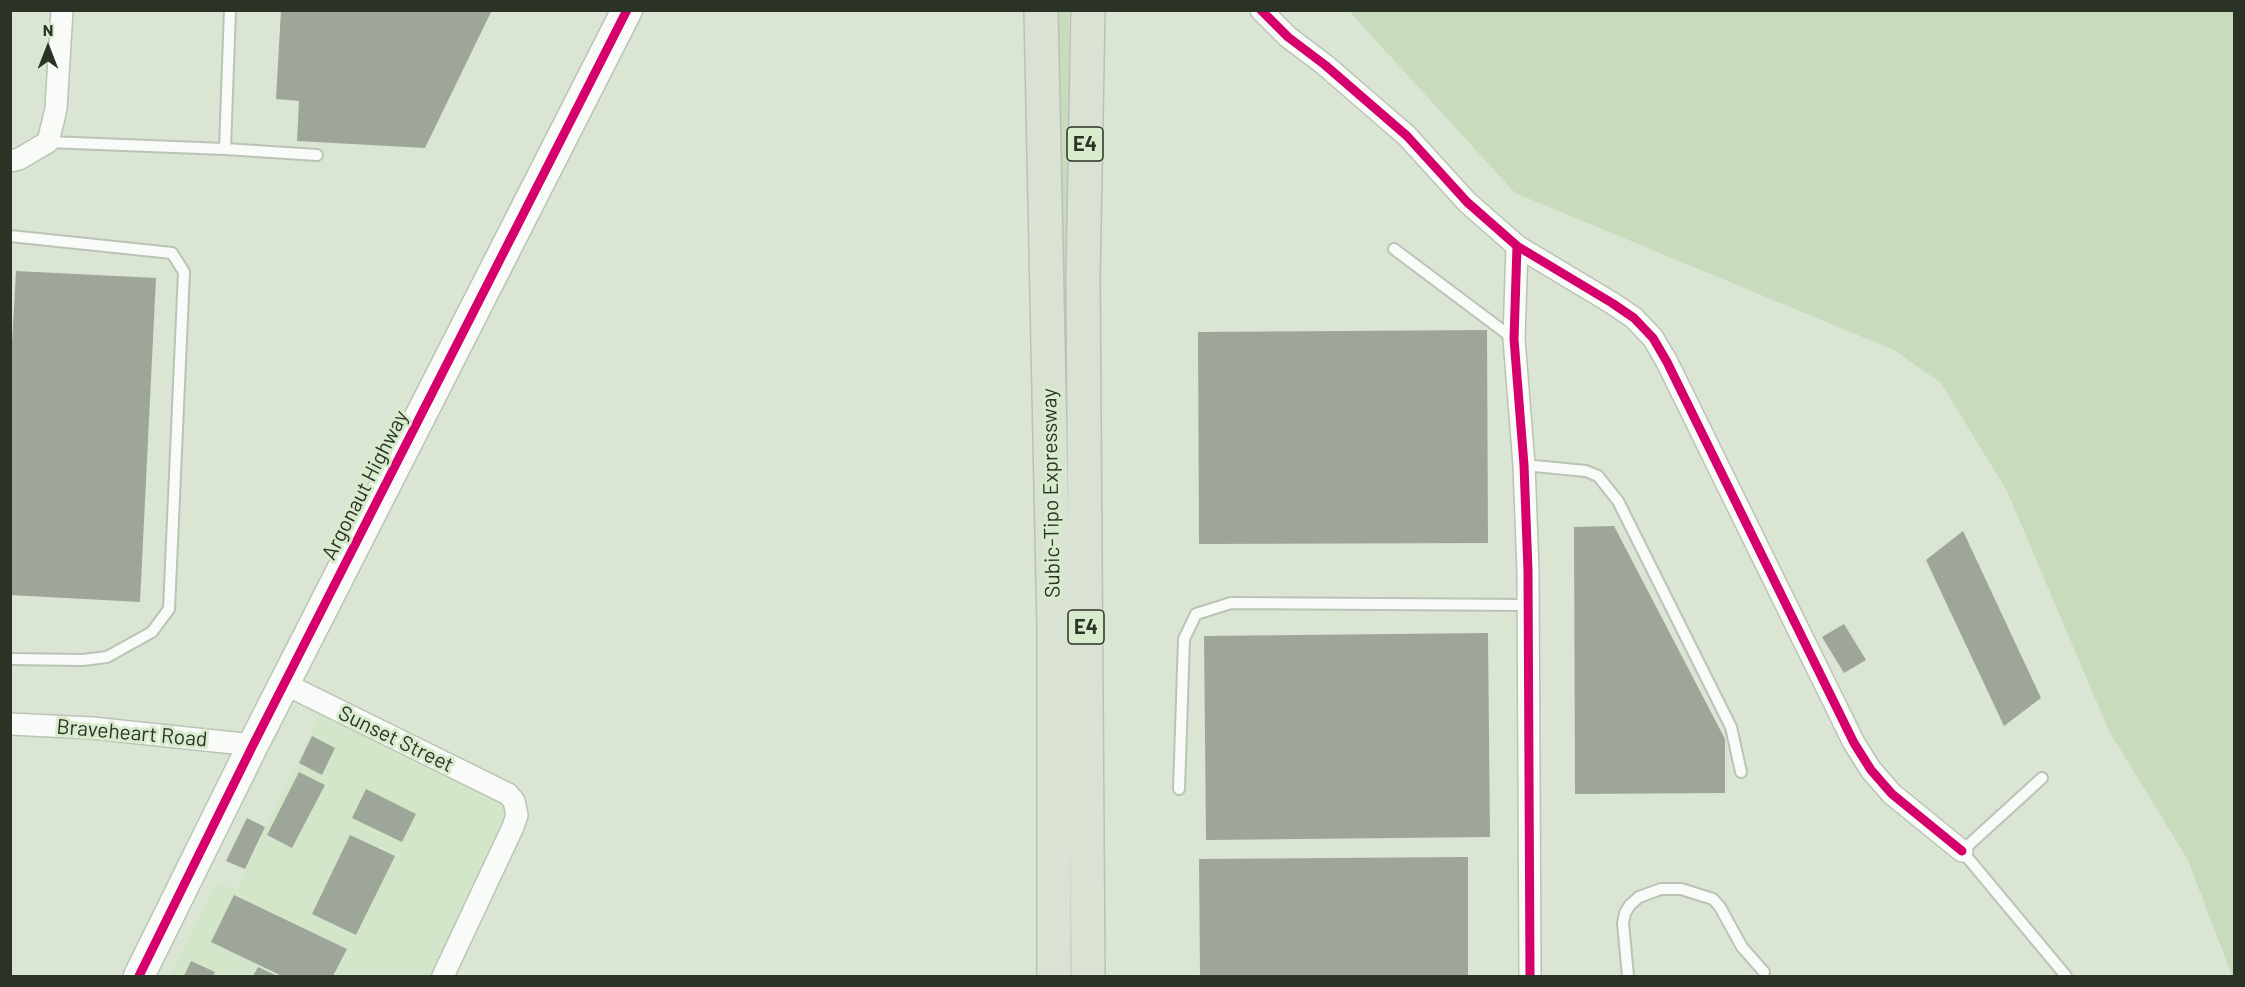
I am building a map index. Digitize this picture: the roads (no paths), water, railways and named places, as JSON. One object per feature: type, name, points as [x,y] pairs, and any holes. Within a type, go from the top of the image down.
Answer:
[{"type":"highway","name":"Subic-Tipo Expressway","points":[[1041,10],[1054,618],[1054,976]]},
{"type":"highway","name":"Subic-Tipo Expressway","points":[[1088,10],[1083,278],[1088,976]]},
{"type":"street","points":[[10,161],[19,159],[48,142],[56,109],[62,10]]},
{"type":"street","name":"Argonaut Highway","points":[[139,976],[253,745],[627,10]]},
{"type":"street","points":[[1261,10],[1288,37],[1343,80],[1407,136],[1467,202],[1517,246],[1612,303],[1634,318],[1653,338],[1667,362],[1854,743],[1871,770],[1892,794],[1962,851]]},
{"type":"street","points":[[1517,246],[1514,339],[1524,465],[1529,605],[1530,976]]},
{"type":"street","name":"Sunset Street","points":[[285,684],[508,794],[514,801],[517,815],[513,827],[443,976]]},
{"type":"street","name":"Braveheart Road","points":[[10,724],[93,728],[253,745]]},
{"type":"lane","points":[[225,149],[230,10]]},
{"type":"lane","points":[[48,142],[317,155]]},
{"type":"lane","points":[[10,236],[172,253],[183,272],[169,609],[152,632],[107,657],[83,660],[10,659]]},
{"type":"lane","points":[[1394,249],[1514,339]]},
{"type":"lane","points":[[1524,465],[1586,471],[1598,477],[1618,501],[1731,727],[1740,772]]},
{"type":"lane","points":[[1179,789],[1184,639],[1196,614],[1230,603],[1529,605]]},
{"type":"lane","points":[[2042,778],[1962,851],[2066,976]]},
{"type":"lane","points":[[1628,976],[1623,923],[1625,913],[1639,897],[1661,889],[1681,889],[1713,899],[1742,946],[1764,972]]}]
